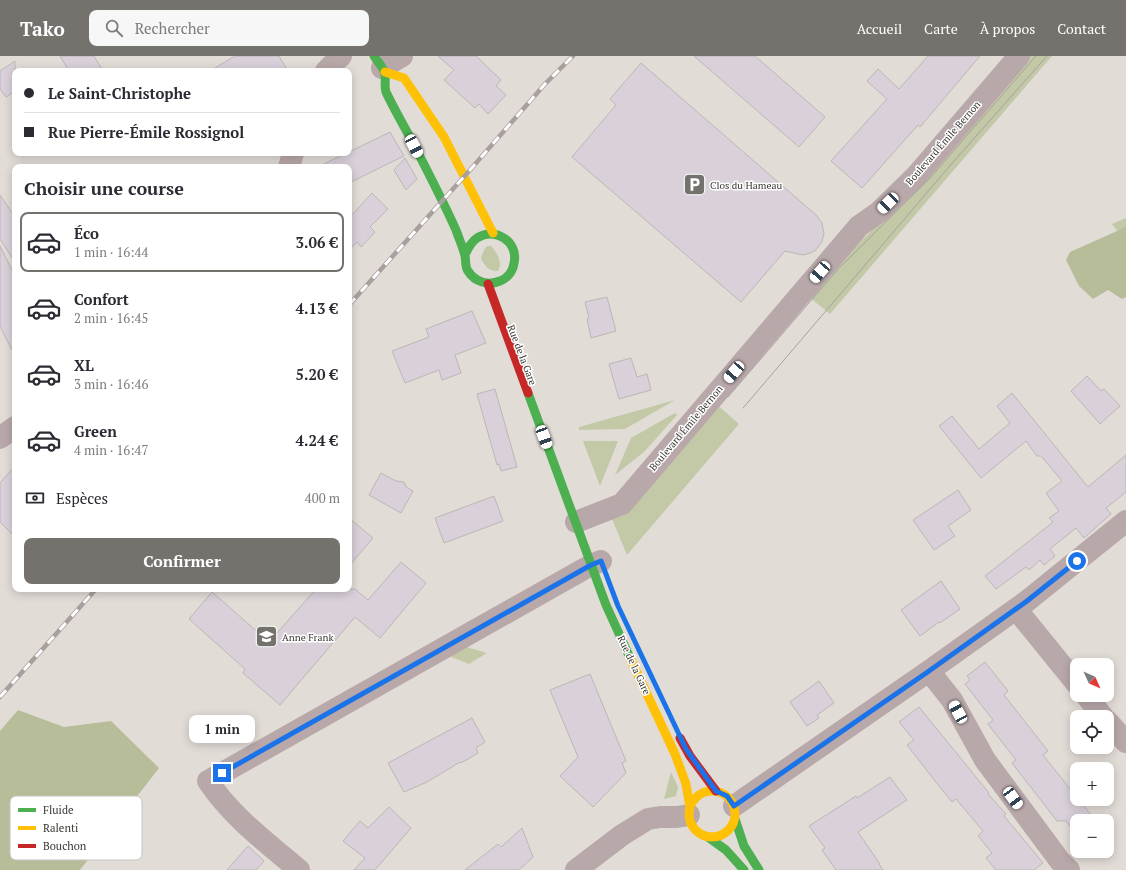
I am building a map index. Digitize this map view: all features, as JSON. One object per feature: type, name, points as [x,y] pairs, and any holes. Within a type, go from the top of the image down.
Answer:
[{"type":"street","points":[[329,68],[342,56]]},
{"type":"street","points":[[380,65],[402,56]]},
{"type":"street","name":"Boulevard Émile Bernon","points":[[582,519],[622,504],[860,226],[879,212],[916,176],[1019,56]]},
{"type":"street","points":[[380,65],[404,78],[444,137],[493,233]]},
{"type":"street","points":[[380,65],[385,90],[443,201],[465,255]]},
{"type":"street","points":[[485,233],[493,233],[506,239],[511,244],[515,252],[515,260],[514,267],[504,280],[488,284],[480,282],[468,271],[465,263],[465,255],[467,248],[478,236],[485,233]]},
{"type":"street","name":"Rue de la Gare","points":[[504,280],[503,307],[570,481]]},
{"type":"street","name":"Rue de la Gare","points":[[488,284],[598,562],[606,605],[675,754],[686,784],[690,811]]},
{"type":"street","points":[[0,438],[12,429]]},
{"type":"street","points":[[708,837],[715,838],[722,835],[733,826],[735,812],[1016,609],[1126,521]]},
{"type":"street","points":[[299,870],[234,814],[219,797],[208,781],[598,562]]},
{"type":"street","points":[[1016,609],[1070,675]]},
{"type":"street","points":[[929,671],[952,700],[985,760],[1060,861],[1069,870]]},
{"type":"street","points":[[1091,702],[1098,710]]},
{"type":"street","points":[[676,728],[690,756],[716,791],[727,796],[735,812],[741,838],[752,862],[759,870]]},
{"type":"street","points":[[1114,729],[1126,742]]},
{"type":"street","points":[[716,791],[703,793],[693,802],[690,811],[691,822],[695,829],[701,834],[708,837],[726,850],[744,870]]},
{"type":"street","points":[[576,870],[622,835],[648,819],[677,817],[690,811]]},
{"type":"green space","points":[[1030,56],[1052,56],[830,314],[809,297],[839,262],[916,188]]},
{"type":"green space","points":[[1126,218],[1126,242],[1112,224]]},
{"type":"green space","points":[[1126,227],[1126,297],[1122,299],[1108,290],[1093,299],[1079,286],[1066,260],[1070,252]]},
{"type":"green space","points":[[487,246],[491,246],[499,258],[500,264],[498,271],[487,268],[481,258]]},
{"type":"green space","points":[[675,400],[625,429],[579,430],[579,427]]},
{"type":"green space","points":[[715,403],[739,424],[627,555],[610,514]]},
{"type":"green space","points":[[675,413],[677,415],[644,452],[615,475],[631,438]]},
{"type":"green space","points":[[583,441],[618,441],[600,486]]},
{"type":"green space","points":[[463,646],[487,653],[469,664],[446,655]]},
{"type":"green space","points":[[18,710],[64,727],[111,721],[159,768],[137,796],[10,796],[10,860],[88,860],[80,870],[0,870],[0,731]]},
{"type":"green space","points":[[671,772],[678,787],[676,796],[664,799]]},
{"type":"building","points":[[60,56],[94,56],[101,68],[67,68]]},
{"type":"building","points":[[235,56],[279,56],[286,68],[215,68]]},
{"type":"building","points":[[438,56],[476,56],[501,80],[496,86],[506,95],[488,114],[479,104],[475,108],[444,80],[454,70]]},
{"type":"building","points":[[694,56],[755,56],[825,117],[799,147]]},
{"type":"building","points":[[928,56],[980,56],[920,127],[918,125],[862,188],[831,161],[887,99],[867,81],[878,69],[899,89]]},
{"type":"building","points":[[15,61],[15,68],[12,68],[12,93],[6,97],[0,89],[0,71]]},
{"type":"building","name":"Clos du Hameau","points":[[641,63],[816,215],[822,223],[824,234],[822,241],[816,250],[803,255],[785,251],[741,302],[572,157],[616,105],[610,99]]},
{"type":"building","points":[[390,132],[404,156],[352,182],[352,164],[324,164],[340,156],[352,156],[352,151]]},
{"type":"building","points":[[405,158],[417,179],[406,190],[394,170]]},
{"type":"building","points":[[372,193],[388,209],[370,227],[375,232],[361,247],[357,242],[352,247],[352,215]]},
{"type":"building","points":[[0,195],[12,213],[12,257],[0,239]]},
{"type":"building","points":[[0,246],[12,270],[12,350],[0,326]]},
{"type":"building","points":[[607,297],[616,331],[591,338],[587,319],[589,318],[585,302]]},
{"type":"building","points":[[472,311],[486,343],[455,355],[461,373],[442,380],[439,370],[405,383],[392,351],[429,337],[426,329]]},
{"type":"building","points":[[631,358],[637,377],[647,374],[651,390],[619,399],[609,364]]},
{"type":"building","points":[[1087,376],[1101,391],[1104,389],[1120,406],[1100,424],[1071,391]]},
{"type":"building","points":[[495,389],[517,467],[501,471],[499,464],[497,465],[477,394]]},
{"type":"building","points":[[1012,393],[1088,487],[1126,455],[1126,492],[1106,508],[1111,514],[1084,538],[1076,528],[1050,549],[1055,556],[1044,565],[1040,560],[1029,570],[1026,567],[996,589],[985,576],[1053,522],[1049,518],[1059,511],[1046,493],[1062,481],[1041,456],[1037,456],[1026,441],[981,478],[939,426],[952,416],[979,449],[1010,423],[997,406]]},
{"type":"building","points":[[12,469],[12,534],[0,522],[0,483]]},
{"type":"building","points":[[381,473],[396,481],[404,482],[406,487],[413,491],[401,513],[369,495]]},
{"type":"building","points":[[958,490],[971,510],[948,526],[955,536],[934,550],[913,520]]},
{"type":"building","points":[[494,496],[503,521],[444,543],[435,518]]},
{"type":"building","points":[[352,520],[373,538],[352,562]]},
{"type":"building","points":[[401,562],[426,583],[380,638],[355,617],[280,705],[243,673],[245,669],[189,619],[212,592],[269,642],[313,592],[352,592],[352,589],[355,589],[368,600]]},
{"type":"building","points":[[941,581],[960,609],[920,636],[901,610]]},
{"type":"building","points":[[985,662],[1008,691],[1004,695],[1048,751],[1043,755],[1070,789],[1070,806],[1084,806],[1090,814],[1070,814],[1070,826],[1066,821],[1057,821],[1012,763],[1016,760],[988,724],[993,720],[965,684],[970,680],[967,676]]},
{"type":"building","points":[[590,674],[626,761],[622,763],[626,773],[593,807],[560,776],[578,757],[550,690]]},
{"type":"building","points":[[819,681],[834,703],[817,715],[819,718],[807,726],[790,702]]},
{"type":"building","points":[[919,707],[989,793],[988,794],[1006,814],[1004,816],[1043,863],[1034,870],[996,870],[986,858],[992,853],[978,836],[983,831],[956,799],[952,802],[907,745],[914,740],[899,722]]},
{"type":"building","points":[[472,718],[485,742],[476,748],[478,753],[427,782],[404,792],[388,763]]},
{"type":"building","points":[[890,777],[907,800],[858,832],[883,870],[836,870],[822,850],[825,848],[809,826],[856,796],[857,798]]},
{"type":"building","points":[[389,807],[411,828],[375,870],[354,870],[365,858],[343,841],[360,821],[368,828]]},
{"type":"building","points":[[522,828],[533,857],[519,870],[465,870],[498,844],[501,847]]},
{"type":"building","points":[[248,846],[264,861],[256,870],[227,870]]},
{"type":"tram line","points":[[728,397],[839,268],[930,178],[1036,56]]},
{"type":"tram line","points":[[743,408],[954,161],[1047,56]]},
{"type":"railway","points":[[352,302],[545,84],[573,56]]},
{"type":"railway","points":[[0,697],[93,592]]},
{"type":"traffic: fast","points":[[374,56],[384,72],[385,88],[392,105],[430,176],[456,230],[464,253],[468,271],[474,278],[482,282],[491,283],[500,281],[510,274],[515,255],[513,249],[504,238],[491,234],[484,235],[473,241],[465,255]]},
{"type":"traffic: fast","points":[[528,393],[606,605],[631,660]]},
{"type":"traffic: fast","points":[[735,819],[744,846],[759,870]]},
{"type":"traffic: fast","points":[[708,837],[726,850],[744,870]]},
{"type":"traffic: slow","points":[[385,72],[404,78],[444,137],[493,233]]},
{"type":"traffic: slow","points":[[631,660],[675,754],[686,784],[690,808]]},
{"type":"traffic: slow","points":[[708,791],[716,791],[725,795],[731,801],[735,814],[731,827],[725,833],[716,837],[708,837],[699,833],[693,827],[689,818],[689,810],[693,801],[699,795],[708,791]]},
{"type":"traffic: jam","points":[[488,284],[528,393]]},
{"type":"traffic: jam","points":[[680,738],[690,756],[716,791]]},
{"type":"place","name":"Clos du Hameau","points":[[695,185]]},
{"type":"place","name":"Anne Frank","points":[[267,637]]},
{"type":"route","points":[[222,773],[591,565],[601,561],[618,606],[686,749],[716,791],[727,796],[734,806],[1027,601],[1077,561]]}]
